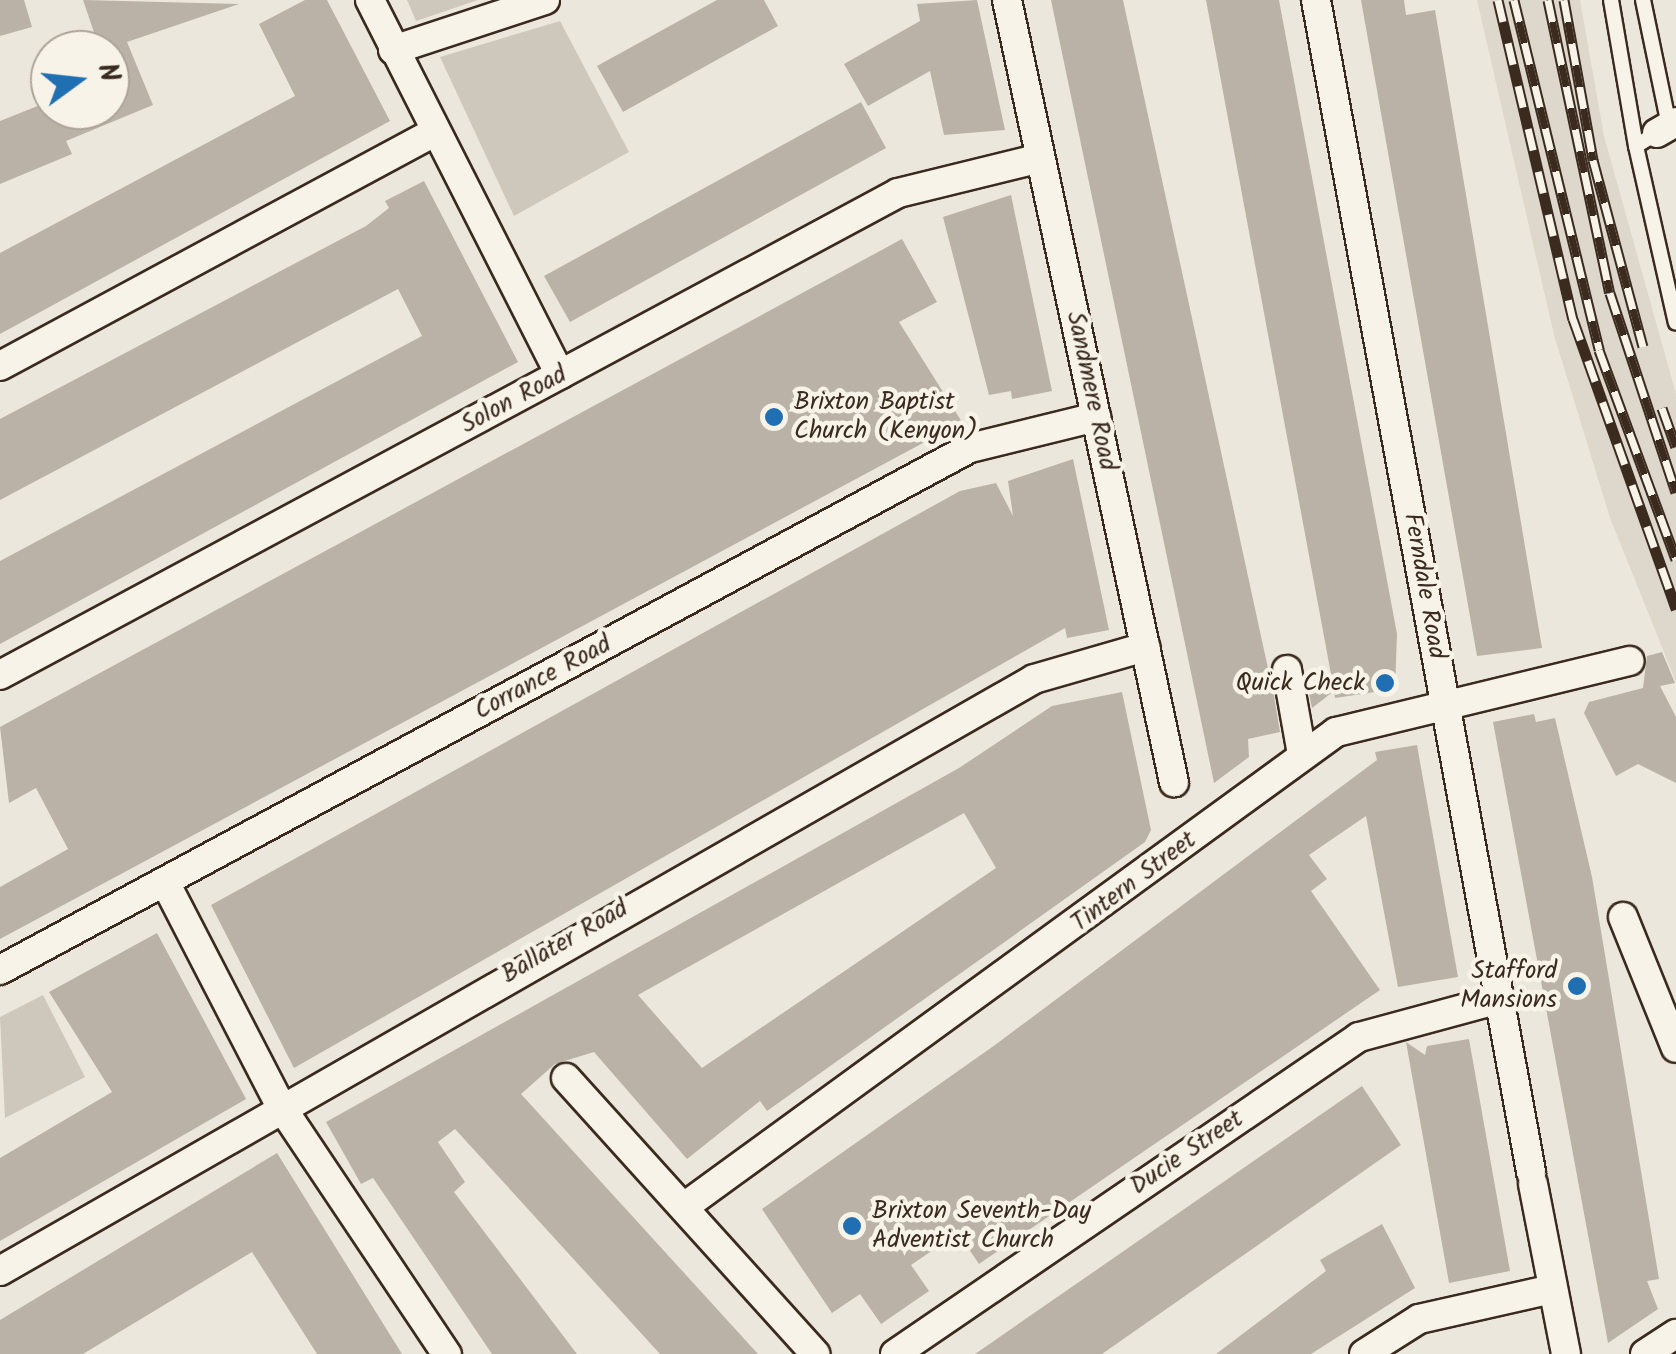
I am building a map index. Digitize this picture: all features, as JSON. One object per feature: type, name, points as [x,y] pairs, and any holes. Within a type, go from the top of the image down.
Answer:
[{"type":"street","points":[[370,0],[433,133],[560,375]]},
{"type":"street","points":[[392,50],[545,0]]},
{"type":"street","name":"Sandmere Road","points":[[1008,0],[1174,782]]},
{"type":"street","name":"Ferndale Road","points":[[1316,0],[1566,1354]]},
{"type":"street","points":[[0,366],[433,133]]},
{"type":"street","name":"Solon Road","points":[[0,674],[898,192],[1040,158]]},
{"type":"street","name":"Corrance Road","points":[[0,970],[970,448],[1096,417]]},
{"type":"street","name":"Ballater Road","points":[[0,1270],[280,1105],[1034,679],[1145,647]]},
{"type":"street","name":"Tintern Street","points":[[684,1207],[1336,732],[1445,702],[1630,660]]},
{"type":"street","points":[[1286,670],[1302,754]]},
{"type":"street","points":[[165,882],[280,1105],[447,1354]]},
{"type":"street","points":[[1623,916],[1676,1048]]},
{"type":"street","name":"Ducie Street","points":[[895,1354],[1359,1037],[1500,999]]},
{"type":"street","points":[[566,1078],[815,1354]]},
{"type":"street","points":[[1364,1354],[1420,1319],[1552,1289]]},
{"type":"street","points":[[1645,1354],[1676,1334]]},
{"type":"lane","points":[[1611,0],[1659,132]]},
{"type":"lane","points":[[1643,0],[1676,323]]},
{"type":"shaded area","points":[[407,0],[478,0],[416,21]]},
{"type":"shaded area","points":[[1477,0],[1580,0],[1604,136],[1676,394],[1676,682],[1610,518],[1554,335]]},
{"type":"shaded area","points":[[560,21],[629,152],[514,216],[440,57]]},
{"type":"shaded area","points":[[43,995],[85,1077],[5,1118],[0,1017]]},
{"type":"building","points":[[0,0],[24,0],[32,27],[0,36]]},
{"type":"building","points":[[83,0],[239,4],[130,41],[130,30],[93,30]]},
{"type":"building","points":[[305,0],[327,0],[390,121],[0,334],[0,253],[295,96],[259,24]]},
{"type":"building","points":[[717,0],[764,0],[778,26],[623,112],[597,66]]},
{"type":"building","points":[[977,0],[1005,130],[944,135],[930,71],[868,106],[844,64],[920,21],[917,4]]},
{"type":"building","points":[[1051,0],[1123,0],[1274,696],[1280,732],[1248,739],[1249,757],[1214,783]]},
{"type":"building","points":[[1206,0],[1279,0],[1397,634],[1395,689],[1335,698],[1334,691],[1312,708],[1308,689],[1333,685]]},
{"type":"building","points":[[1361,0],[1404,0],[1406,15],[1435,10],[1542,648],[1477,656]]},
{"type":"building","points":[[130,49],[153,105],[130,115]]},
{"type":"building","points":[[861,102],[886,148],[570,322],[544,276]]},
{"type":"building","points":[[30,109],[30,130],[93,130],[66,141],[72,154],[0,184],[0,121]]},
{"type":"building","points":[[424,181],[518,362],[0,644],[0,561],[422,336],[398,289],[0,500],[0,419],[366,226],[389,208],[385,201]]},
{"type":"building","points":[[1011,195],[1052,391],[1012,399],[1011,391],[989,395],[943,217]]},
{"type":"building","points":[[902,239],[937,302],[899,322],[962,422],[0,939],[0,887],[68,849],[36,788],[9,803],[0,727]]},
{"type":"building","points":[[1073,459],[1109,630],[1067,638],[1065,628],[294,1068],[211,905],[960,491],[996,483],[1013,516],[1008,481]]},
{"type":"building","points":[[1662,652],[1675,683],[1660,686],[1676,717],[1676,783],[1638,764],[1616,776],[1584,713],[1589,702],[1643,688],[1647,656]]},
{"type":"building","points":[[1122,692],[1151,830],[1145,842],[767,1111],[760,1101],[687,1159],[594,1052],[555,1064],[521,1094],[758,1354],[660,1354],[455,1129],[438,1142],[465,1182],[454,1192],[577,1354],[492,1354],[373,1178],[361,1184],[326,1122],[959,768],[1052,706]],"holes":[[[964,813],[996,868],[702,1068],[638,995]]]},
{"type":"building","points":[[1534,714],[1536,722],[1555,718],[1592,877],[1659,1279],[1647,1281],[1658,1309],[1608,1343],[1493,722]]},
{"type":"building","points":[[1417,745],[1458,977],[1398,987],[1366,816],[1309,855],[1327,879],[1311,891],[1380,990],[979,1264],[958,1233],[911,1265],[929,1291],[881,1324],[860,1294],[832,1313],[762,1209],[995,1045],[1377,760],[1375,752]]},
{"type":"building","points":[[157,933],[246,1099],[0,1241],[0,1158],[112,1092],[49,992]]},
{"type":"building","points":[[1469,1039],[1510,1271],[1449,1283],[1406,1042],[1425,1055],[1427,1046]]},
{"type":"building","points":[[1362,1086],[1401,1145],[1102,1354],[975,1354]]},
{"type":"building","points":[[277,1153],[402,1354],[317,1354],[252,1252],[83,1354],[0,1354],[0,1320]]},
{"type":"building","points":[[1382,1224],[1415,1288],[1311,1354],[1216,1354],[1326,1271],[1320,1260]]},
{"type":"railway","points":[[1498,0],[1573,319],[1676,609]]},
{"type":"railway","points":[[1514,0],[1599,350],[1676,559]]},
{"type":"railway","points":[[1548,0],[1610,293],[1676,492]]},
{"type":"railway","points":[[1564,0],[1593,160],[1643,346]]},
{"type":"railway","points":[[1662,408],[1676,447]]},
{"type":"place","name":"Brixton Baptist Church (Kenyon)","points":[[774,417]]},
{"type":"place","name":"Quick Check","points":[[1385,683]]},
{"type":"place","name":"Stafford Mansions","points":[[1577,986]]},
{"type":"place","name":"Brixton Seventh-Day Adventist Church","points":[[852,1226]]}]
